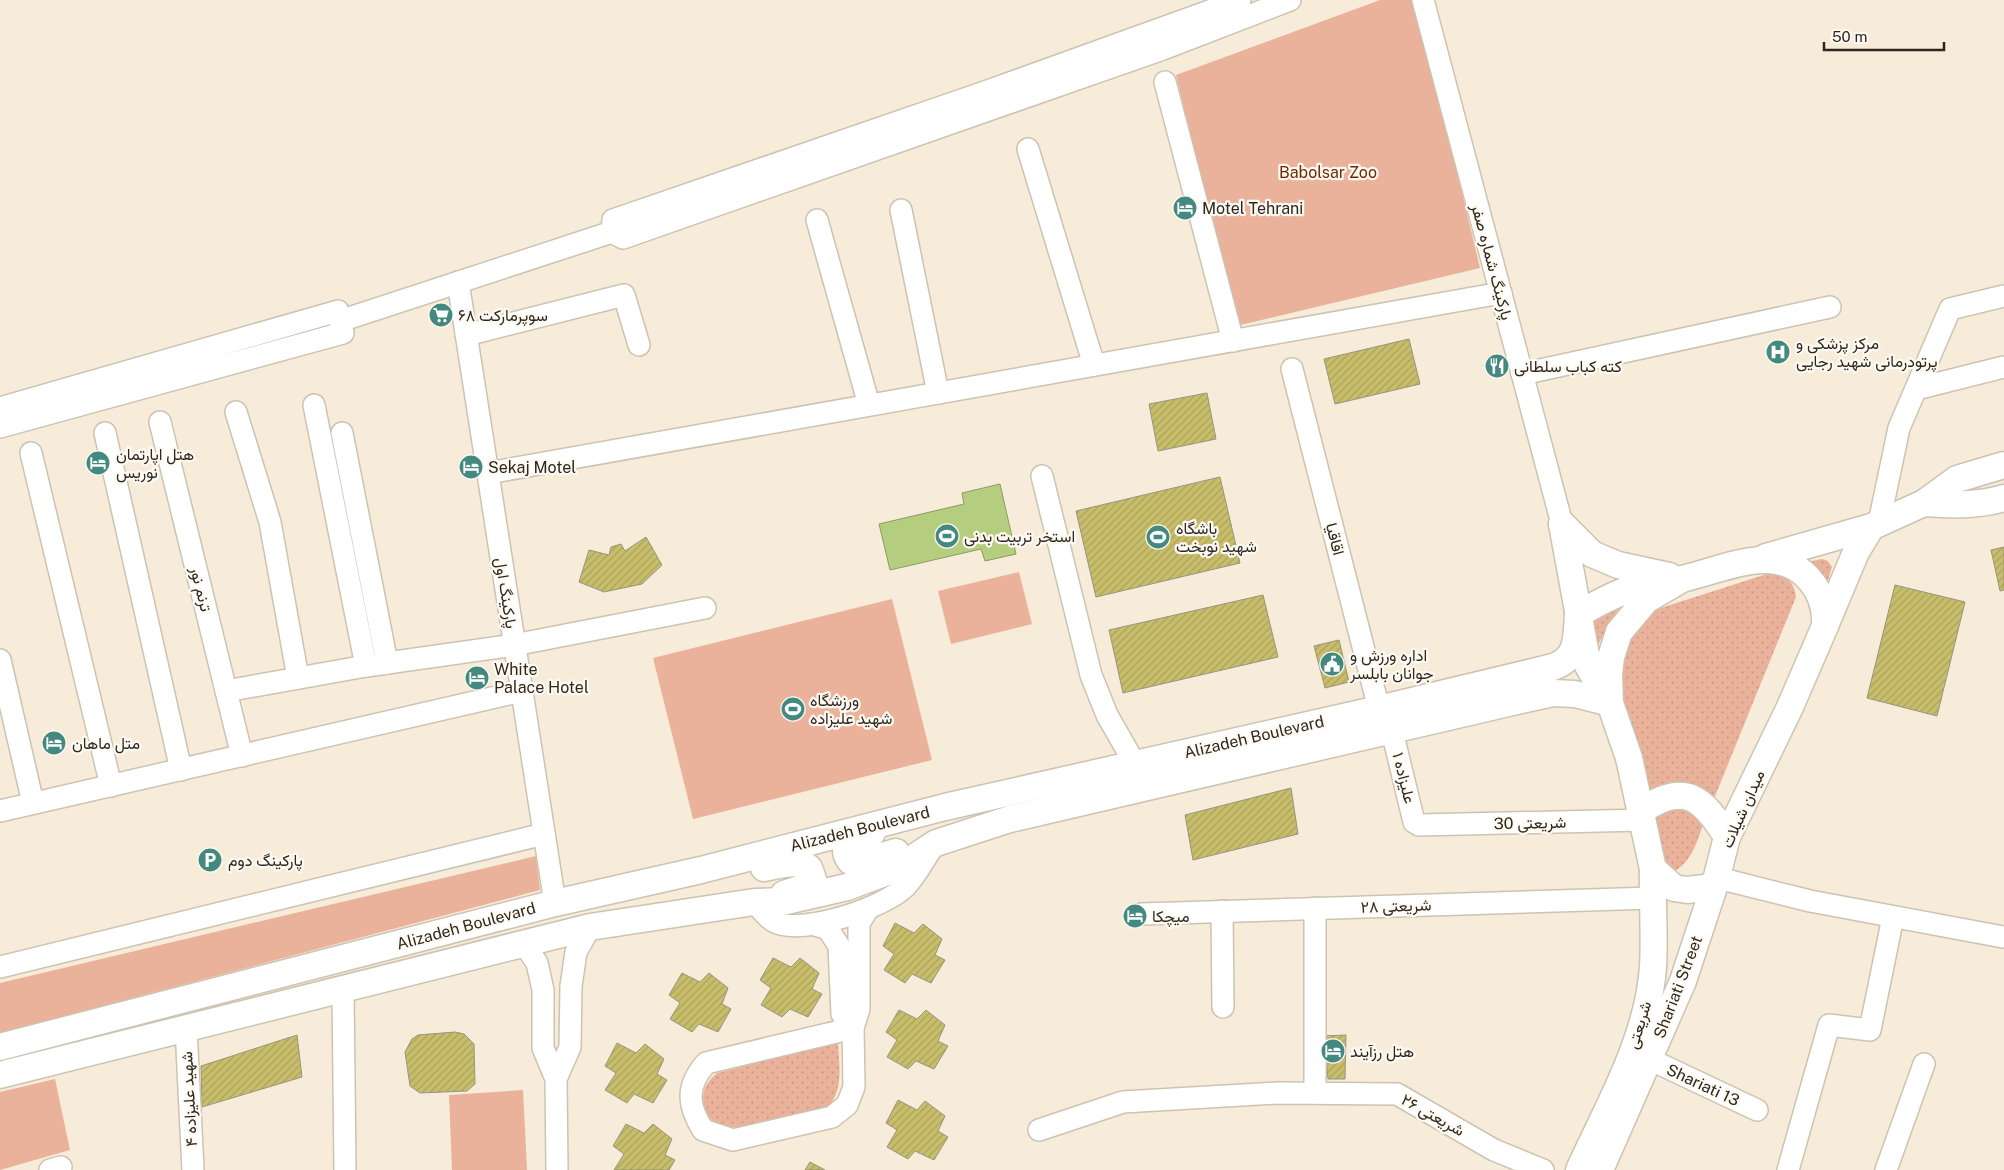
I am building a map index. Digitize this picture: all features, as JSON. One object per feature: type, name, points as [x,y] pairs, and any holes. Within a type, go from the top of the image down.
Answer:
[{"type":"main road","points":[[1578,614],[1636,587],[1682,579],[1875,525],[1924,503],[1957,479],[1992,467],[2004,456]]},
{"type":"main road","points":[[1924,503],[1962,506],[1998,503]]},
{"type":"main road","points":[[1562,524],[1592,554],[1618,565],[1682,579]]},
{"type":"main road","points":[[1562,524],[1588,666],[1610,703],[1628,758],[1653,869],[1674,888],[1687,890],[1705,888],[1716,881]]},
{"type":"main road","points":[[1825,626],[1856,552],[1875,525]]},
{"type":"main road","points":[[1761,558],[1787,562],[1796,566],[1806,575],[1820,593],[1825,614],[1825,626]]},
{"type":"main road","points":[[1610,703],[1609,675],[1611,657],[1619,632],[1646,600],[1682,579]]},
{"type":"main road","name":"Alizadeh Boulevard","points":[[0,1047],[555,903],[700,870],[946,807],[1379,709],[1565,663],[1575,647],[1578,614]]},
{"type":"main road","name":"میدان شیلات","points":[[1716,881],[1727,837],[1790,707],[1825,626]]},
{"type":"main road","name":"Alizadeh Boulevard","points":[[0,1074],[590,927],[754,902],[786,900],[847,887],[898,868],[936,843],[1010,818],[1553,693],[1575,694],[1610,703]]},
{"type":"main road","points":[[1642,816],[1665,797],[1681,795],[1699,801],[1710,810],[1727,837]]},
{"type":"main road","points":[[936,843],[857,863],[850,861],[846,853],[848,843],[853,838],[900,824],[946,807]]},
{"type":"main road","points":[[700,870],[751,870],[795,863],[806,865],[811,871],[813,879],[806,888],[754,902]]},
{"type":"main road","name":"شریعتی","points":[[1579,1170],[1625,1071],[1643,1020],[1653,968],[1653,869]]},
{"type":"main road","name":"Shariati Street","points":[[1600,1170],[1682,982],[1716,881]]},
{"type":"street","points":[[1067,72],[1240,0]]},
{"type":"street","points":[[0,408],[103,388],[342,333],[340,321],[612,232],[613,220],[770,175],[1067,72],[1290,0]]},
{"type":"street","name":"پارکینگ شماره صفر","points":[[1423,0],[1562,524]]},
{"type":"street","points":[[1165,82],[1234,341]]},
{"type":"street","points":[[1028,149],[1094,365]]},
{"type":"street","points":[[901,210],[938,393]]},
{"type":"street","points":[[817,220],[869,405]]},
{"type":"street","name":"پارکینگ اول","points":[[458,282],[555,903]]},
{"type":"street","points":[[488,473],[1501,293]]},
{"type":"street","points":[[466,335],[624,295],[639,345]]},
{"type":"street","points":[[1875,525],[1899,428],[1950,309],[2004,296]]},
{"type":"street","points":[[1522,374],[1830,307]]},
{"type":"street","points":[[1916,389],[2004,367]]},
{"type":"street","name":"اقاقیا","points":[[1292,369],[1379,709]]},
{"type":"street","points":[[0,427],[103,388]]},
{"type":"street","points":[[314,405],[366,666]]},
{"type":"street","points":[[236,412],[270,522],[298,678]]},
{"type":"street","name":"ترنم نور","points":[[160,422],[242,756]]},
{"type":"street","points":[[105,433],[181,770]]},
{"type":"street","points":[[342,433],[387,663]]},
{"type":"street","points":[[31,453],[111,786]]},
{"type":"street","points":[[1042,476],[1091,676],[1106,715],[1135,764]]},
{"type":"street","points":[[226,691],[366,666],[514,645],[705,608]]},
{"type":"street","points":[[0,660],[33,803]]},
{"type":"street","points":[[0,811],[522,691]]},
{"type":"street","name":"علیزاده ۱","points":[[1392,731],[1416,824]]},
{"type":"street","name":"شریعتی 30","points":[[1416,824],[1642,816]]},
{"type":"street","points":[[0,967],[544,834]]},
{"type":"street","points":[[754,902],[774,921],[790,925],[812,924],[868,909],[893,897],[907,885],[936,843]]},
{"type":"street","points":[[1716,881],[1810,901],[2004,937]]},
{"type":"street","name":"شریعتی ۲۸","points":[[1140,914],[1652,898]]},
{"type":"street","points":[[1315,908],[1315,1093]]},
{"type":"street","points":[[853,1028],[706,1063],[695,1075],[690,1094],[694,1116],[703,1130],[733,1140],[832,1117],[848,1105],[854,1088],[853,1028],[859,1009],[859,923],[868,909]]},
{"type":"street","points":[[1222,911],[1223,1007]]},
{"type":"street","points":[[1788,1170],[1829,1025],[1870,1030],[1893,917]]},
{"type":"street","points":[[812,924],[828,929],[839,946],[842,1014],[853,1028]]},
{"type":"street","points":[[556,1079],[570,1047],[571,986],[576,952],[590,927]]},
{"type":"street","points":[[524,944],[537,963],[543,990],[543,1048],[556,1079],[557,1170]]},
{"type":"street","points":[[343,989],[345,1170]]},
{"type":"street","name":"شهید علیزاده ۴","points":[[186,1028],[193,1170]]},
{"type":"street","name":"Shariati 13","points":[[1649,1060],[1757,1110]]},
{"type":"street","points":[[1886,1170],[1924,1064]]},
{"type":"street","name":"شریعتی ۲۶","points":[[1039,1130],[1123,1102],[1315,1093],[1397,1094],[1494,1150],[1543,1170]]},
{"type":"green space","name":"Babolsar Zoo","points":[[1380,0],[1416,0],[1480,268],[1236,326],[1176,75]]},
{"type":"green space","points":[[1822,559],[1828,561],[1832,567],[1826,587],[1807,562]]},
{"type":"green space","points":[[1019,572],[1032,624],[951,644],[938,591]]},
{"type":"green space","points":[[1770,573],[1788,579],[1795,591],[1796,597],[1711,806],[1643,800],[1617,696],[1624,640],[1645,613]]},
{"type":"green space","name":"ورزشگاه شهید علیزاده","points":[[892,599],[932,760],[693,819],[653,658]]},
{"type":"green space","points":[[1621,605],[1593,653],[1591,615]]},
{"type":"green space","points":[[1664,809],[1691,813],[1700,819],[1703,824],[1696,845],[1689,858],[1673,872],[1663,867],[1654,817]]},
{"type":"green space","points":[[536,856],[540,890],[0,1033],[0,983]]},
{"type":"green space","points":[[838,1042],[838,1085],[833,1100],[828,1107],[759,1126],[723,1126],[711,1119],[704,1106],[703,1096],[707,1084],[717,1073]]},
{"type":"green space","points":[[55,1079],[70,1150],[0,1170],[0,1092]]},
{"type":"green space","points":[[523,1090],[527,1170],[452,1170],[449,1095]]},
{"type":"shaded area","name":"استخر تربیت بدنی","points":[[1000,484],[1016,554],[985,561],[981,549],[890,570],[879,524],[964,504],[962,493]]},
{"type":"building","points":[[1409,339],[1420,384],[1335,404],[1324,359]]},
{"type":"building","points":[[1207,393],[1216,439],[1158,451],[1149,404]]},
{"type":"building","name":"باشگاه شهید نوبخت","points":[[1220,477],[1240,563],[1096,597],[1076,511]]},
{"type":"building","points":[[646,537],[662,565],[642,584],[604,592],[579,582],[589,550],[609,555],[611,547],[621,544],[625,551]]},
{"type":"building","points":[[2004,547],[2004,590],[2000,591],[1991,550]]},
{"type":"building","points":[[1895,585],[1965,602],[1937,716],[1867,698]]},
{"type":"building","points":[[1263,595],[1278,657],[1123,693],[1109,630]]},
{"type":"building","name":"اداره ورزش و جوانان بابلسر","points":[[1339,640],[1349,682],[1325,688],[1314,646]]},
{"type":"building","points":[[1291,788],[1298,834],[1193,860],[1185,815]]},
{"type":"building","points":[[895,923],[914,933],[923,924],[942,939],[935,955],[945,960],[931,983],[912,974],[905,983],[884,970],[894,954],[883,946]]},
{"type":"building","points":[[773,958],[791,967],[800,958],[819,973],[812,989],[822,994],[808,1017],[790,1009],[782,1017],[761,1005],[771,988],[760,980]]},
{"type":"building","points":[[682,973],[700,982],[709,973],[728,988],[722,1004],[731,1009],[718,1032],[699,1024],[692,1032],[670,1019],[680,1003],[669,995]]},
{"type":"building","points":[[899,1010],[917,1019],[926,1010],[945,1025],[938,1041],[948,1046],[934,1069],[916,1061],[908,1069],[887,1057],[897,1040],[886,1032]]},
{"type":"building","points":[[455,1032],[464,1034],[474,1044],[475,1084],[467,1091],[420,1093],[410,1086],[405,1052],[412,1039],[418,1035]]},
{"type":"building","points":[[297,1035],[302,1077],[202,1107],[201,1066]]},
{"type":"building","name":"هتل رزآیند","points":[[1346,1035],[1345,1079],[1328,1079],[1327,1067],[1319,1067],[1320,1036]]},
{"type":"building","points":[[617,1043],[636,1053],[645,1044],[664,1059],[657,1074],[667,1080],[653,1103],[634,1094],[627,1103],[605,1090],[616,1073],[605,1066]]},
{"type":"building","points":[[898,1100],[917,1110],[925,1101],[945,1116],[938,1131],[948,1137],[934,1160],[915,1151],[908,1159],[887,1147],[897,1130],[886,1123]]},
{"type":"building","points":[[626,1124],[644,1133],[653,1124],[672,1139],[665,1155],[675,1160],[669,1170],[614,1170],[624,1154],[613,1146]]},
{"type":"building","points":[[810,1162],[825,1170],[805,1170]]},
{"type":"place","name":"Motel Tehrani","points":[[1185,208]]},
{"type":"place","name":"سوپرمارکت ۶۸","points":[[441,315]]},
{"type":"place","name":"مرکز پزشکی و پرتودرمانی شهید رجایی","points":[[1778,352]]},
{"type":"place","name":"کته کباب سلطانی","points":[[1497,366]]},
{"type":"place","name":"هتل اپارتمان نوريس","points":[[98,463]]},
{"type":"place","name":"Sekaj Motel","points":[[471,467]]},
{"type":"place","name":"استخر تربیت بدنی","points":[[947,536]]},
{"type":"place","name":"باشگاه شهید نوبخت","points":[[1158,537]]},
{"type":"place","name":"اداره ورزش و جوانان بابلسر","points":[[1332,664]]},
{"type":"place","name":"White Palace Hotel","points":[[477,678]]},
{"type":"place","name":"ورزشگاه شهید علیزاده","points":[[793,709]]},
{"type":"place","name":"متل ماهان","points":[[54,743]]},
{"type":"place","name":"پارکینگ دوم","points":[[210,860]]},
{"type":"place","name":"میچکا","points":[[1135,916]]},
{"type":"place","name":"هتل رزآیند","points":[[1333,1051]]}]
